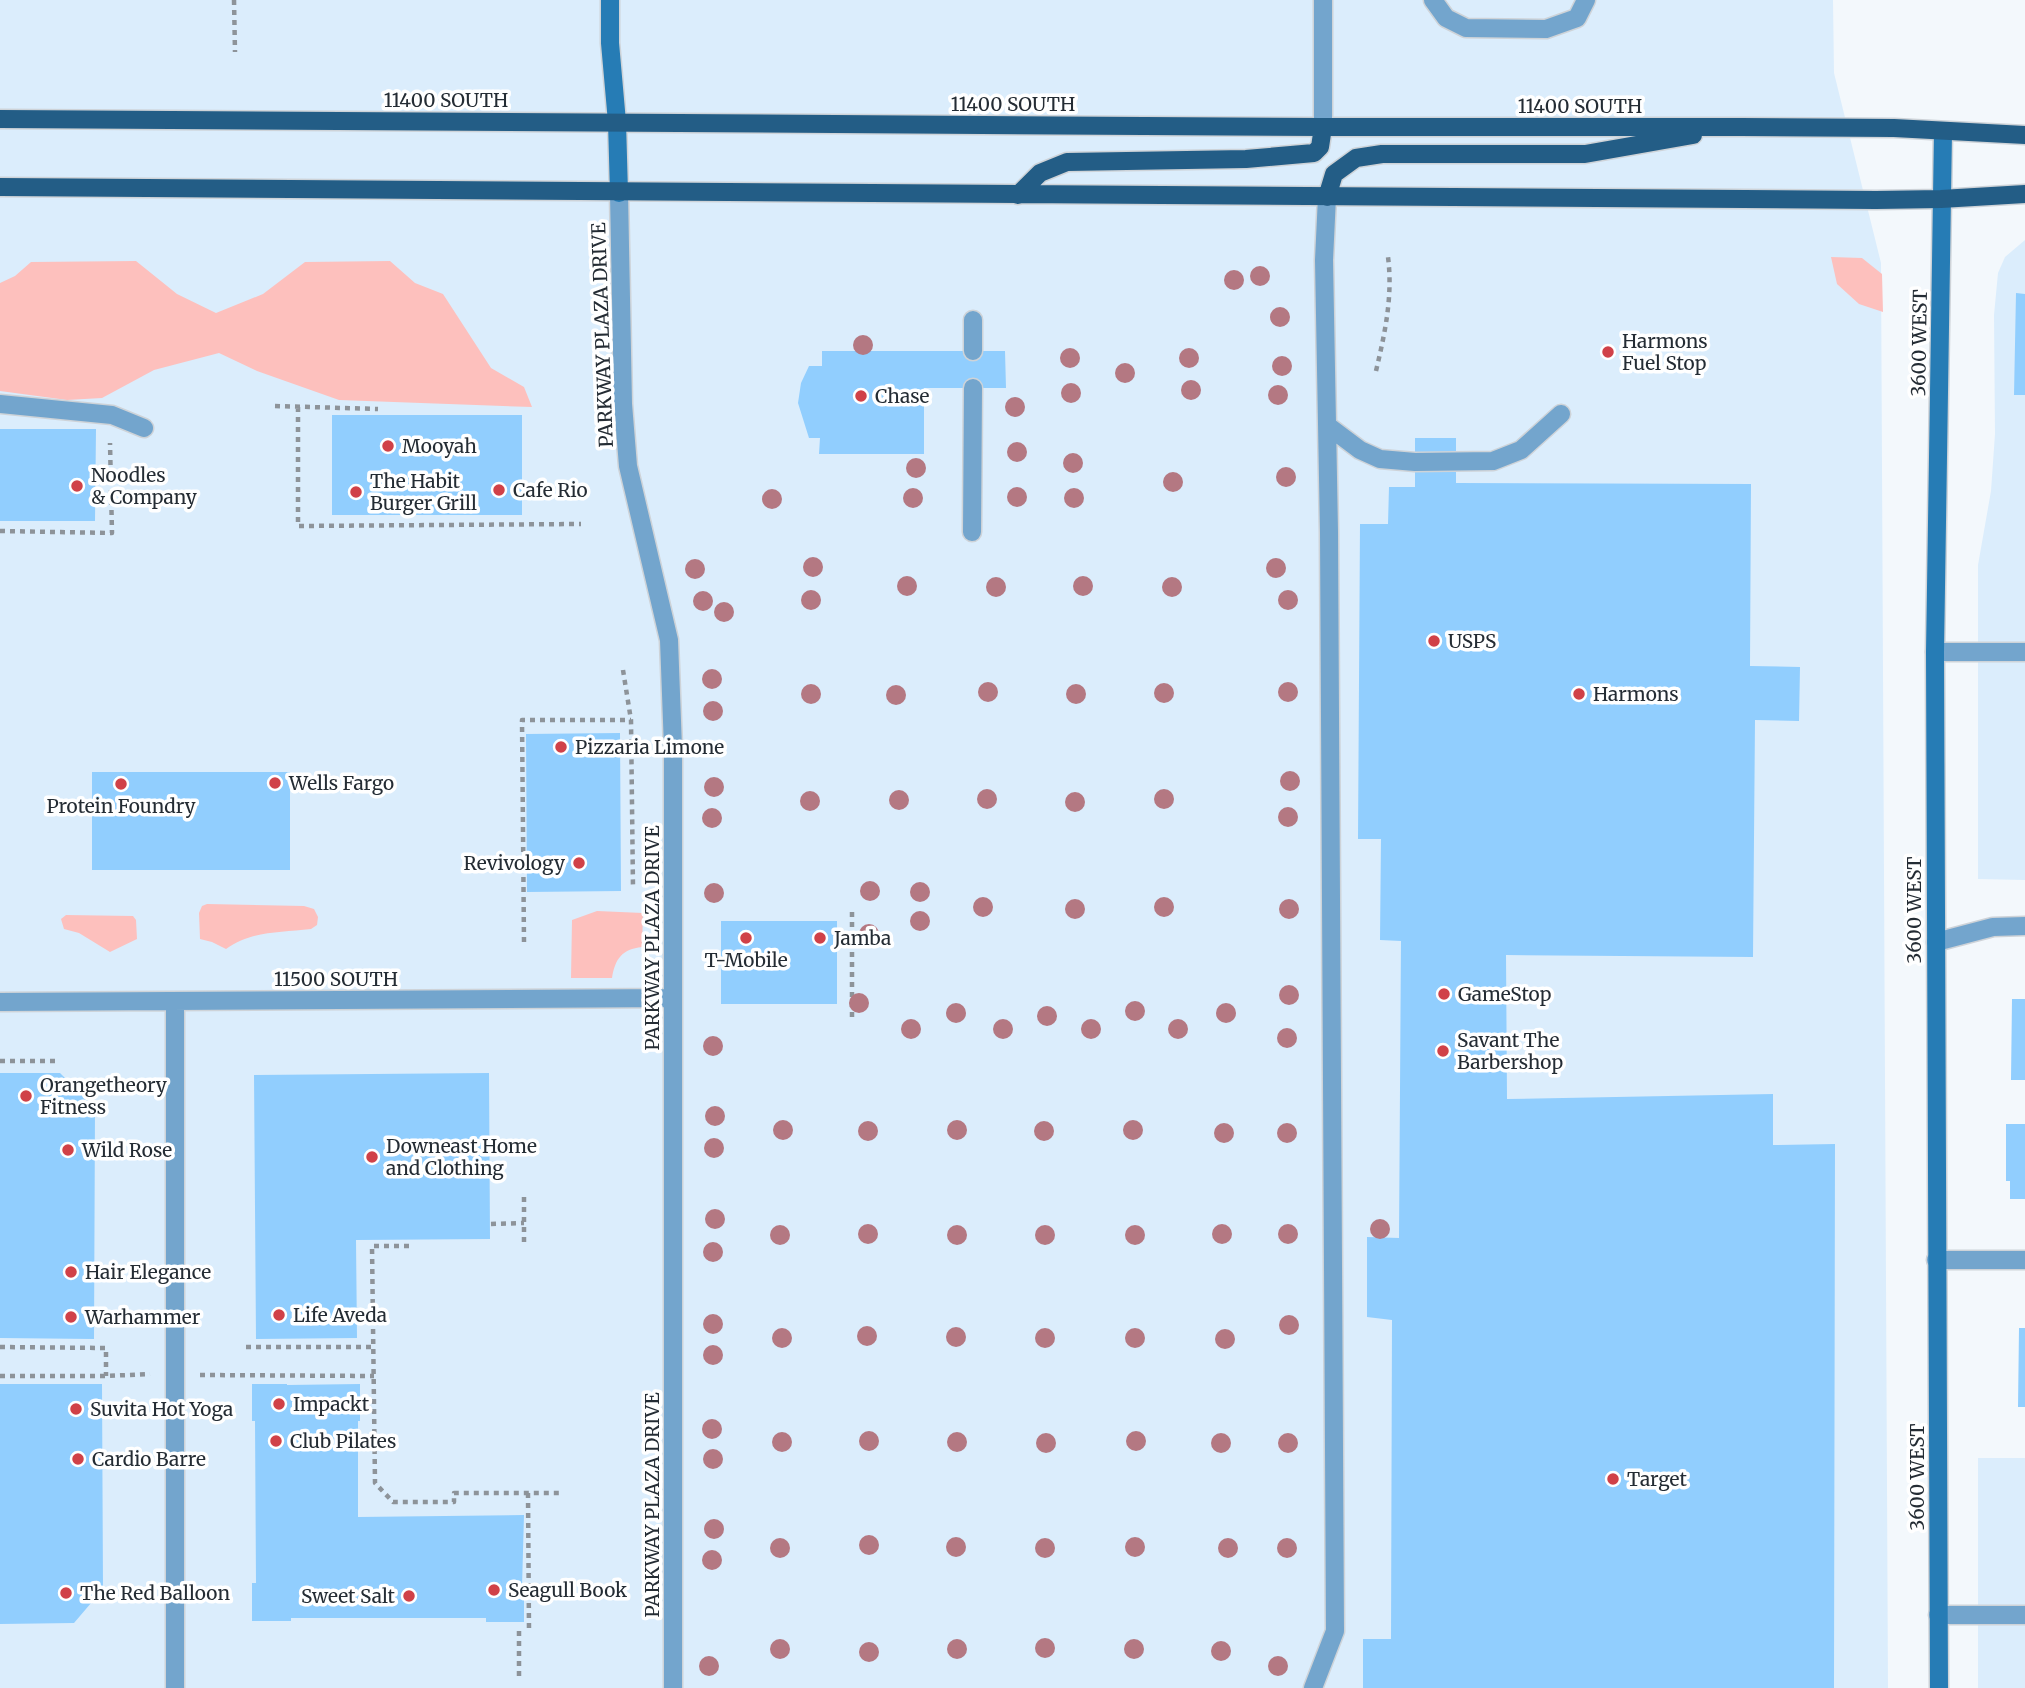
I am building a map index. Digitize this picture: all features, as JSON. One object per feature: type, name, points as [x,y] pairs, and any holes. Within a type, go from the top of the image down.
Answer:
[{"type":"main road","points":[[610,0],[619,193]]},
{"type":"main road","name":"11400 SOUTH","points":[[0,119],[1894,128],[2025,135]]},
{"type":"main road","points":[[1018,195],[1040,173],[1067,162],[1245,159],[1314,153],[1320,148],[1323,127]]},
{"type":"main road","points":[[1327,197],[1334,174],[1356,158],[1382,154],[1585,154],[1741,127]]},
{"type":"main road","name":"3600 WEST","points":[[1939,1688],[1935,652],[1943,132]]},
{"type":"main road","points":[[0,187],[1941,200],[2025,194]]},
{"type":"street","points":[[1322,0],[1323,127]]},
{"type":"street","points":[[1433,0],[1446,18],[1466,28],[1546,29],[1577,18],[1586,0]]},
{"type":"street","name":"PARKWAY PLAZA DRIVE","points":[[619,193],[623,404],[628,466],[669,640],[673,748],[673,1688]]},
{"type":"street","points":[[1312,1688],[1335,1632],[1328,426],[1324,260],[1327,197]]},
{"type":"street","points":[[972,351],[973,320]]},
{"type":"street","points":[[972,388],[972,532]]},
{"type":"street","points":[[0,404],[111,415],[144,428]]},
{"type":"street","points":[[1328,426],[1360,450],[1380,459],[1415,462],[1493,461],[1521,450],[1561,414]]},
{"type":"street","points":[[1935,652],[2025,652]]},
{"type":"street","points":[[1936,942],[1993,926],[2025,926]]},
{"type":"street","name":"11500 SOUTH","points":[[0,1002],[673,998]]},
{"type":"street","points":[[175,1001],[175,1688]]},
{"type":"street","points":[[1937,1260],[2025,1260]]},
{"type":"street","points":[[1938,1615],[2025,1615]]},
{"type":"path","points":[[234,0],[235,52]]},
{"type":"path","points":[[1376,371],[1389,311],[1388,257]]},
{"type":"path","points":[[275,405],[378,409]]},
{"type":"path","points":[[298,407],[298,526],[580,524]]},
{"type":"path","points":[[0,531],[112,533],[110,436]]},
{"type":"path","points":[[623,670],[631,720],[633,888]]},
{"type":"path","points":[[524,942],[522,720],[631,720]]},
{"type":"path","points":[[852,912],[852,1021]]},
{"type":"path","points":[[0,1061],[60,1061]]},
{"type":"path","points":[[524,1196],[524,1245]]},
{"type":"path","points":[[491,1224],[524,1223]]},
{"type":"path","points":[[409,1246],[372,1246],[375,1483],[393,1502],[454,1502],[454,1493],[561,1493]]},
{"type":"path","points":[[246,1346],[373,1347]]},
{"type":"path","points":[[0,1347],[106,1348],[106,1376]]},
{"type":"path","points":[[0,1376],[159,1374]]},
{"type":"path","points":[[200,1375],[374,1376]]},
{"type":"path","points":[[528,1493],[528,1632]]},
{"type":"path","points":[[519,1632],[519,1678]]},
{"type":"shaded area","points":[[0,0],[1833,0],[1834,73],[1881,263],[1888,1688],[0,1688]]},
{"type":"shaded area","points":[[2025,240],[2025,880],[1978,879],[1978,565],[1991,491],[1995,434],[1994,315],[1998,273],[2005,257]]},
{"type":"shaded area","points":[[1831,257],[1862,258],[1882,274],[1883,312],[1859,304],[1837,284]]},
{"type":"shaded area","points":[[136,261],[177,294],[216,313],[263,294],[305,262],[390,261],[415,283],[443,294],[491,368],[524,387],[532,407],[339,400],[257,371],[219,353],[154,370],[102,398],[67,400],[0,391],[0,283],[15,276],[31,262]]},
{"type":"shaded area","points":[[202,906],[304,906],[314,909],[318,917],[317,925],[311,929],[257,935],[226,949],[200,939],[199,913]]},
{"type":"shaded area","points":[[597,911],[643,913],[642,947],[629,950],[621,956],[615,965],[612,978],[571,978],[572,920]]},
{"type":"shaded area","points":[[66,915],[133,916],[136,920],[137,939],[110,952],[79,933],[64,929],[61,919]]},
{"type":"shaded area","points":[[1978,1458],[2025,1458],[2025,1688],[1978,1688]]},
{"type":"building","points":[[2016,293],[2025,294],[2025,395],[2014,395]]},
{"type":"building","name":"Chase","points":[[822,351],[1005,351],[1006,388],[924,388],[924,454],[819,454],[820,438],[809,438],[798,403],[801,383],[809,366],[822,366]]},
{"type":"building","points":[[332,415],[522,415],[522,515],[332,515]]},
{"type":"building","points":[[0,429],[96,429],[95,521],[0,521]]},
{"type":"building","points":[[1415,438],[1456,438],[1456,483],[1751,484],[1750,666],[1800,667],[1799,721],[1755,720],[1753,957],[1506,955],[1507,1099],[1773,1094],[1773,1145],[1835,1144],[1834,1688],[1363,1688],[1363,1639],[1391,1639],[1392,1320],[1367,1317],[1367,1237],[1399,1238],[1401,941],[1380,940],[1381,839],[1358,839],[1360,524],[1388,524],[1389,487],[1415,487]]},
{"type":"building","points":[[620,733],[621,891],[527,892],[526,734]]},
{"type":"building","points":[[92,772],[290,772],[290,870],[92,870]]},
{"type":"building","points":[[721,921],[837,921],[837,1004],[721,1004]]},
{"type":"building","points":[[2012,999],[2025,999],[2025,1080],[2011,1080]]},
{"type":"building","points":[[0,1073],[60,1073],[95,1108],[94,1339],[0,1338]]},
{"type":"building","name":"Downeast Home and Clothing","points":[[489,1073],[490,1239],[356,1240],[357,1338],[256,1339],[254,1075]]},
{"type":"building","points":[[2006,1124],[2025,1124],[2025,1199],[2010,1199],[2010,1181],[2006,1181]]},
{"type":"building","points":[[2019,1328],[2025,1328],[2025,1407],[2018,1407]]},
{"type":"building","points":[[0,1384],[102,1384],[103,1589],[74,1623],[0,1624]]},
{"type":"building","points":[[252,1384],[360,1384],[358,1517],[524,1515],[524,1622],[486,1622],[486,1618],[291,1618],[291,1621],[252,1621],[252,1583],[256,1583],[255,1421],[252,1421]]},
{"type":"place","name":"Harmons Fuel Stop","points":[[1608,352]]},
{"type":"place","name":"Chase","points":[[861,396]]},
{"type":"place","name":"Mooyah","points":[[388,446]]},
{"type":"place","name":"Noodles & Company","points":[[77,486]]},
{"type":"place","name":"Cafe Rio","points":[[499,490]]},
{"type":"place","name":"The Habit Burger Grill","points":[[356,492]]},
{"type":"place","name":"USPS","points":[[1434,641]]},
{"type":"place","name":"Harmons","points":[[1579,694]]},
{"type":"place","name":"Pizzaria Limone","points":[[561,747]]},
{"type":"place","name":"Wells Fargo","points":[[275,783]]},
{"type":"place","name":"Protein Foundry","points":[[121,784]]},
{"type":"place","name":"Revivology","points":[[579,863]]},
{"type":"place","name":"T-Mobile","points":[[746,938]]},
{"type":"place","name":"Jamba","points":[[820,938]]},
{"type":"place","name":"GameStop","points":[[1444,994]]},
{"type":"place","name":"Savant The Barbershop","points":[[1443,1051]]},
{"type":"place","name":"Orangetheory Fitness","points":[[26,1096]]},
{"type":"place","name":"Wild Rose","points":[[68,1150]]},
{"type":"place","name":"Downeast Home and Clothing","points":[[372,1157]]},
{"type":"place","name":"Hair Elegance","points":[[71,1272]]},
{"type":"place","name":"Life Aveda","points":[[279,1315]]},
{"type":"place","name":"Warhammer","points":[[71,1317]]},
{"type":"place","name":"Impackt","points":[[279,1404]]},
{"type":"place","name":"Suvita Hot Yoga","points":[[76,1409]]},
{"type":"place","name":"Club Pilates","points":[[276,1441]]},
{"type":"place","name":"Cardio Barre","points":[[78,1459]]},
{"type":"place","name":"Target","points":[[1613,1479]]},
{"type":"place","name":"Seagull Book","points":[[494,1590]]},
{"type":"place","name":"The Red Balloon","points":[[66,1593]]},
{"type":"place","name":"Sweet Salt","points":[[409,1596]]}]
